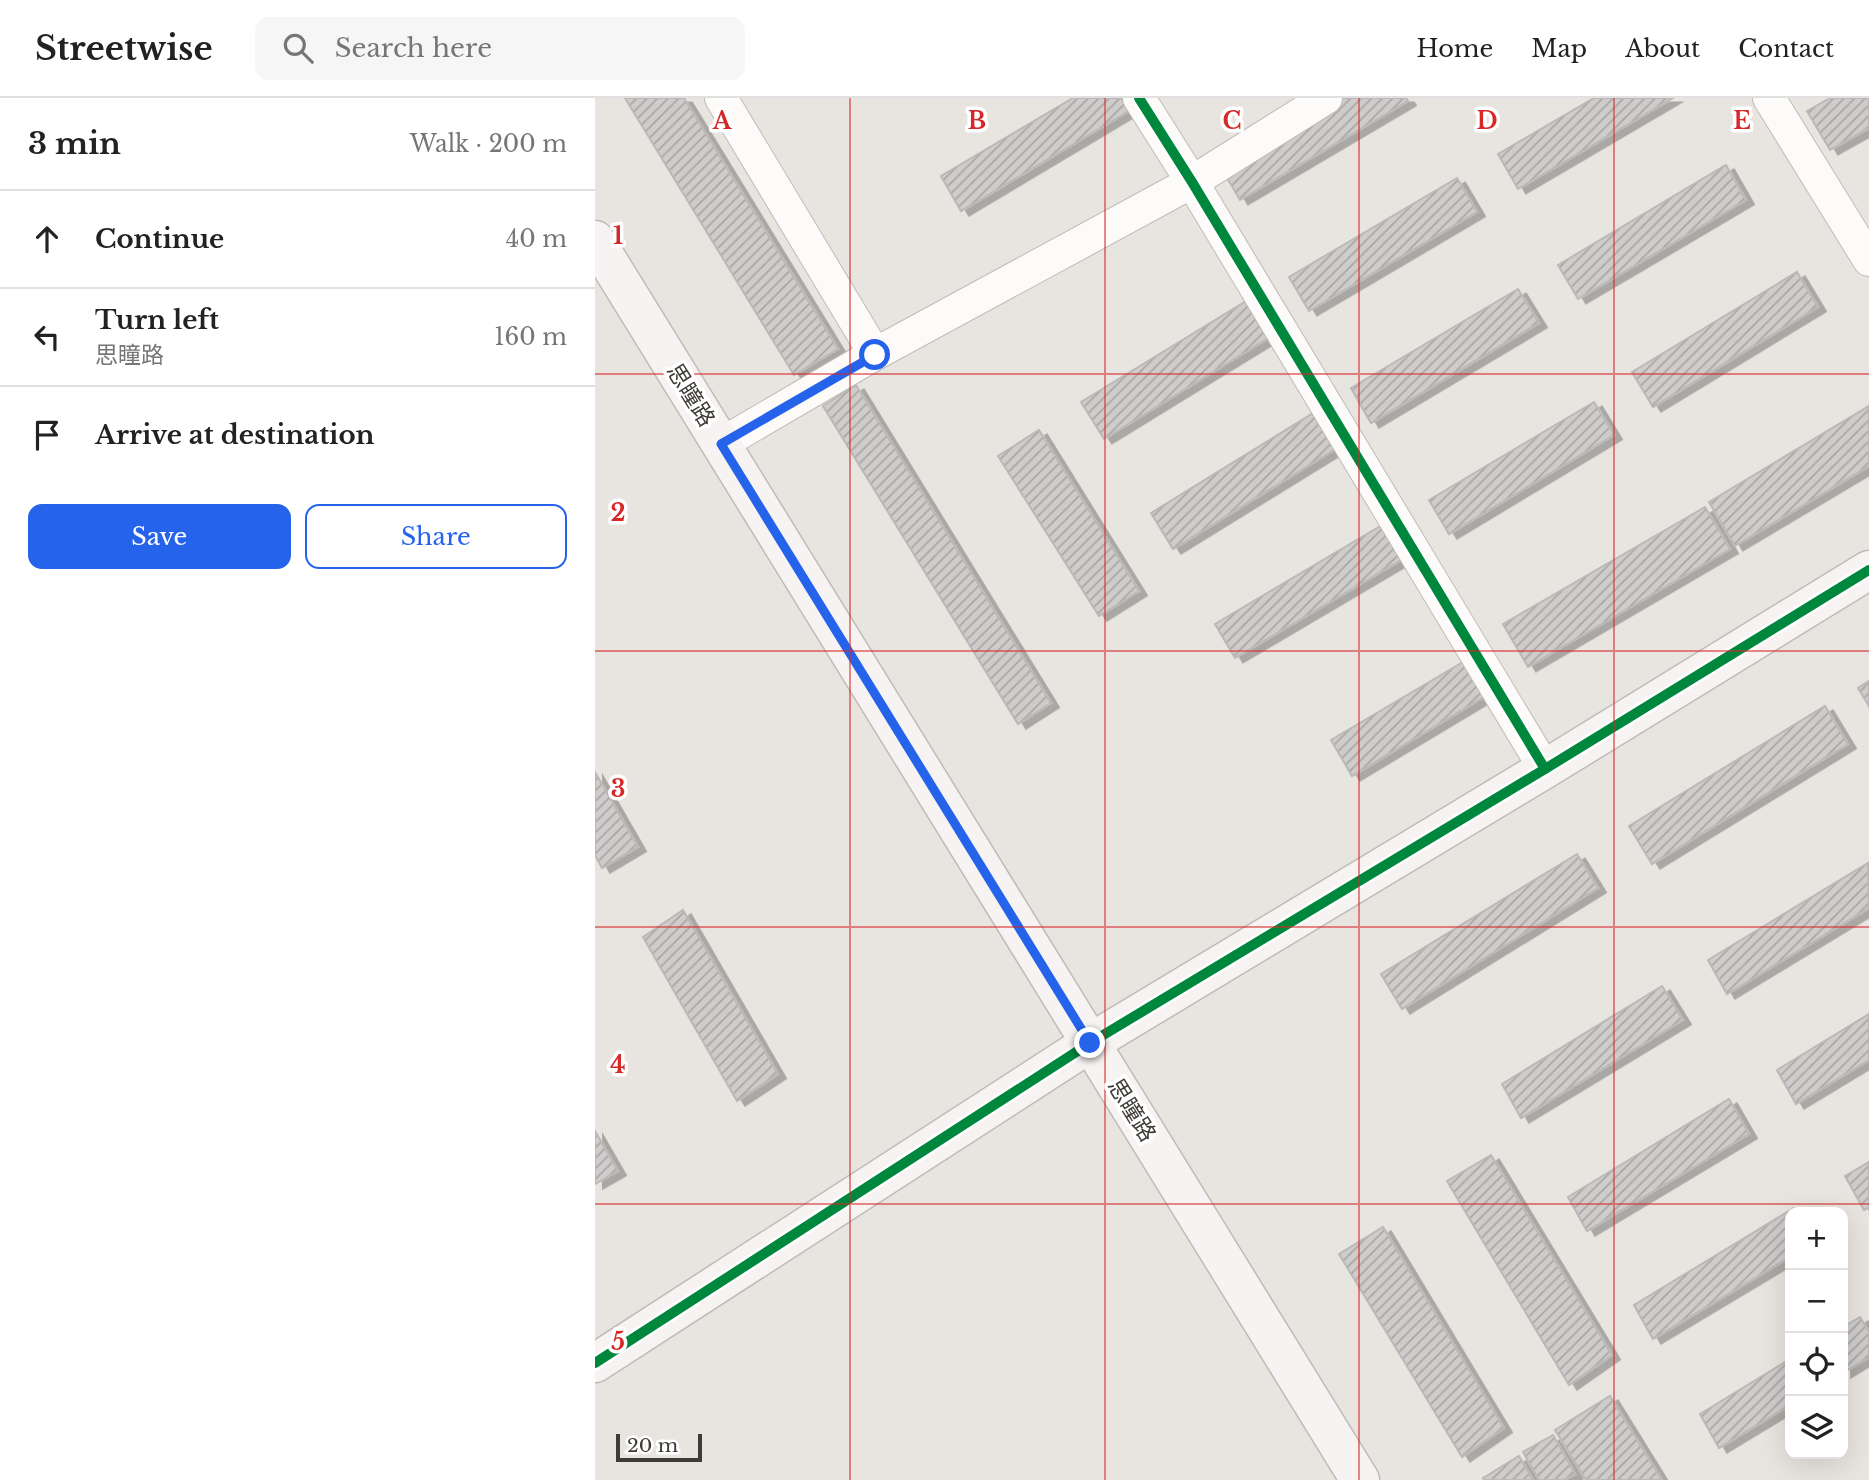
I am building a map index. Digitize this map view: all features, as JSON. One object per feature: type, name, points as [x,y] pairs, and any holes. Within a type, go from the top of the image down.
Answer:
[{"type":"street","points":[[721,98],[875,355]]},
{"type":"street","points":[[1139,98],[1545,769]]},
{"type":"street","points":[[721,444],[875,355],[1192,182],[1326,98]]},
{"type":"street","points":[[1769,98],[1869,260]]},
{"type":"street","name":"思瞳路","points":[[595,240],[1360,1480]]},
{"type":"street","points":[[595,1363],[1090,1043],[1869,570]]},
{"type":"building","points":[[625,98],[684,98],[838,349],[794,375]]},
{"type":"building","points":[[1073,98],[1121,98],[1129,111],[961,211],[941,176]]},
{"type":"building","points":[[1334,98],[1406,98],[1408,101],[1240,200],[1220,166]]},
{"type":"building","points":[[1594,98],[1673,98],[1518,189],[1498,154]]},
{"type":"building","points":[[1830,98],[1869,98],[1869,128],[1830,150],[1807,111]]},
{"type":"building","points":[[1726,165],[1746,200],[1578,299],[1558,265]]},
{"type":"building","points":[[1457,178],[1477,212],[1309,311],[1289,277]]},
{"type":"building","points":[[1797,272],[1818,307],[1653,407],[1632,372]]},
{"type":"building","points":[[1518,289],[1539,323],[1371,423],[1351,388]]},
{"type":"building","points":[[1248,300],[1270,337],[1104,439],[1081,402]]},
{"type":"building","points":[[856,385],[1051,703],[1018,724],[823,406]]},
{"type":"building","points":[[1594,402],[1614,435],[1449,534],[1429,500]]},
{"type":"building","points":[[1869,406],[1869,466],[1735,546],[1709,502]]},
{"type":"building","points":[[1315,412],[1337,448],[1173,549],[1151,513]]},
{"type":"building","points":[[1039,430],[1139,591],[1099,616],[998,456]]},
{"type":"building","points":[[1705,507],[1730,549],[1528,667],[1503,624]]},
{"type":"building","points":[[1382,525],[1403,559],[1235,658],[1215,624]]},
{"type":"building","points":[[1468,659],[1489,694],[1352,776],[1331,740]]},
{"type":"building","points":[[1869,681],[1869,706],[1858,688]]},
{"type":"building","points":[[1825,706],[1848,744],[1652,864],[1629,826]]},
{"type":"building","points":[[595,772],[638,847],[602,868],[595,855]]},
{"type":"building","points":[[1577,854],[1598,888],[1402,1009],[1381,974]]},
{"type":"building","points":[[1868,863],[1869,908],[1727,994],[1708,960]]},
{"type":"building","points":[[683,910],[778,1074],[737,1101],[643,937]]},
{"type":"building","points":[[1662,986],[1683,1020],[1521,1118],[1502,1084]]},
{"type":"building","points":[[1869,1014],[1869,1060],[1796,1104],[1777,1070]]},
{"type":"building","points":[[1729,1099],[1749,1134],[1587,1231],[1568,1197]]},
{"type":"building","points":[[595,1131],[618,1171],[595,1184]]},
{"type":"building","points":[[1491,1155],[1612,1355],[1569,1385],[1447,1181]]},
{"type":"building","points":[[1869,1162],[1869,1207],[1864,1210],[1845,1176]]},
{"type":"building","points":[[1785,1213],[1785,1260],[1653,1339],[1634,1305]]},
{"type":"building","points":[[1383,1227],[1504,1428],[1462,1457],[1339,1254]]},
{"type":"building","points":[[1860,1317],[1869,1332],[1869,1357],[1848,1370],[1848,1333],[1848,1324]]},
{"type":"building","points":[[1785,1362],[1785,1408],[1719,1448],[1700,1414]]},
{"type":"building","points":[[1610,1396],[1662,1480],[1586,1480],[1555,1430]]},
{"type":"building","points":[[1553,1435],[1575,1474],[1564,1480],[1539,1480],[1523,1452]]},
{"type":"building","points":[[1519,1456],[1533,1480],[1484,1480],[1483,1478]]},
{"type":"cycle path","points":[[1139,98],[1545,769]]},
{"type":"cycle path","points":[[595,1363],[1090,1043],[1869,570]]},
{"type":"route","points":[[875,355],[721,444],[1090,1043]]}]
